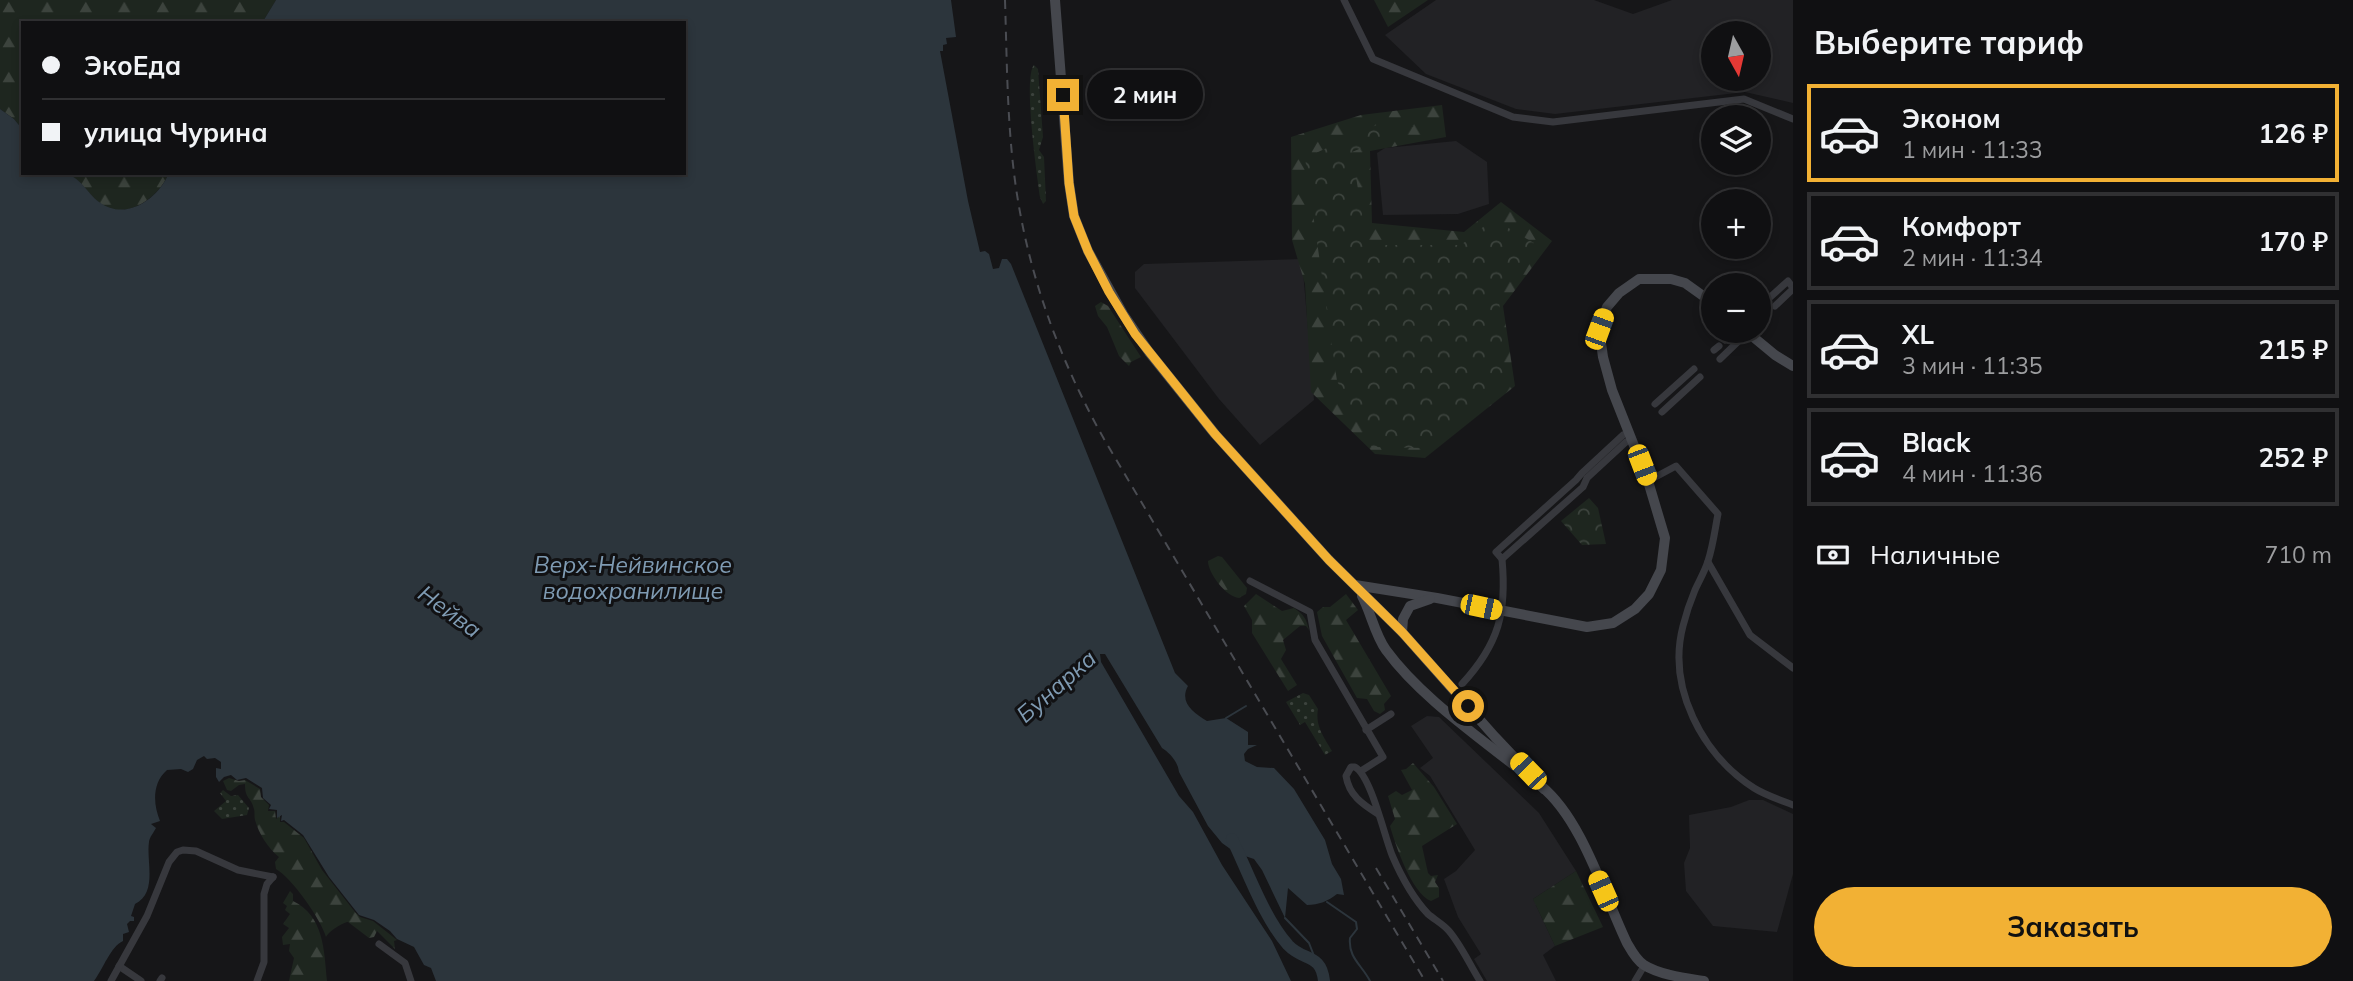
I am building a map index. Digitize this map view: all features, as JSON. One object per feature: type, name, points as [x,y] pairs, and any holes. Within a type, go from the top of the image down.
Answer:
[{"type":"street","points":[[1055,0],[1074,216],[1109,292],[1149,352],[1215,434],[1329,560],[1402,632],[1490,740]]},
{"type":"street","points":[[1343,0],[1373,59],[1513,117],[1553,122],[1744,99],[1793,119]]},
{"type":"street","points":[[1355,585],[1595,628],[1613,623],[1634,610],[1649,594],[1661,570],[1665,547],[1663,526],[1612,390],[1599,329],[1607,307],[1619,293],[1639,279],[1655,277],[1685,283],[1701,294]]},
{"type":"street","points":[[1771,296],[1788,281],[1793,288],[1775,306]]},
{"type":"street","points":[[1719,346],[1722,343]]},
{"type":"street","points":[[1720,359],[1735,343]]},
{"type":"street","points":[[1761,343],[1793,366]]},
{"type":"street","points":[[1655,404],[1694,369]]},
{"type":"street","points":[[1662,412],[1700,377]]},
{"type":"street","points":[[1462,684],[1486,654],[1503,611],[1505,586],[1502,559],[1496,552],[1625,438]]},
{"type":"street","points":[[1648,481],[1676,466],[1718,514],[1708,562],[1682,627],[1678,653],[1692,719],[1706,742],[1732,770],[1754,788],[1793,805]]},
{"type":"street","points":[[1708,562],[1750,635],[1793,668]]},
{"type":"street","points":[[1250,581],[1308,609],[1315,640],[1383,757],[1361,771]]},
{"type":"street","points":[[1355,585],[1385,649],[1404,671],[1490,740],[1557,799],[1570,818],[1627,943],[1644,966],[1703,981]]},
{"type":"street","points":[[1377,630],[1380,610],[1387,598],[1397,592]]},
{"type":"street","points":[[1402,632],[1403,619],[1410,606],[1437,598]]},
{"type":"street","points":[[1366,730],[1391,714]]},
{"type":"street","points":[[1378,814],[1360,803],[1348,785],[1348,769],[1355,767],[1361,771],[1378,814],[1391,851],[1404,881],[1423,908],[1450,932],[1480,981]]},
{"type":"street","points":[[111,981],[147,916],[169,862],[177,852],[186,849],[238,870],[273,877],[264,894],[264,962],[257,981]]},
{"type":"street","points":[[379,944],[405,963],[411,981]]},
{"type":"street","points":[[119,966],[141,981]]},
{"type":"street","points":[[1635,981],[1644,966]]},
{"type":"shaded area","points":[[1436,0],[1594,0],[1633,14],[1672,0],[1793,0],[1793,103],[1745,92],[1555,114],[1516,109],[1426,74],[1385,35]]},
{"type":"shaded area","points":[[1456,141],[1487,162],[1489,204],[1458,214],[1383,215],[1377,153],[1385,148]]},
{"type":"shaded area","points":[[1302,259],[1314,400],[1260,445],[1219,399],[1135,288],[1135,272],[1144,264]]},
{"type":"shaded area","points":[[1427,716],[1439,717],[1539,813],[1576,871],[1533,899],[1555,946],[1543,955],[1556,981],[1487,981],[1474,959],[1481,954],[1458,917],[1444,879],[1456,871],[1475,850],[1430,776],[1420,768],[1433,758],[1411,726]]},
{"type":"shaded area","points":[[1749,800],[1763,800],[1793,814],[1793,874],[1777,932],[1713,926],[1686,891],[1684,863],[1690,848],[1689,815],[1731,807]]},
{"type":"green space","points":[[0,0],[276,0],[263,21],[21,21],[21,128],[0,109]]},
{"type":"green space","points":[[1374,0],[1428,0],[1388,27]]},
{"type":"green space","points":[[1034,65],[1038,69],[1043,137],[1039,150],[1044,157],[1046,201],[1043,204],[1036,169],[1030,106],[1031,73]]},
{"type":"green space","points":[[1442,105],[1446,137],[1370,151],[1372,223],[1464,232],[1501,202],[1552,241],[1503,306],[1515,386],[1425,458],[1375,454],[1311,392],[1305,284],[1292,240],[1291,137],[1361,115]]},
{"type":"green space","points":[[1381,123],[1414,126],[1352,152],[1367,245],[1461,245],[1493,219],[1534,243],[1499,298],[1505,384],[1424,448],[1372,447],[1337,381],[1305,158]]},
{"type":"green space","points":[[70,175],[168,175],[157,192],[148,199],[139,205],[118,210],[97,201]]},
{"type":"green space","points":[[1101,302],[1108,306],[1141,357],[1129,366],[1119,356],[1107,327],[1098,316],[1095,306]]},
{"type":"green space","points":[[1589,498],[1598,508],[1606,544],[1582,545],[1561,521]]},
{"type":"green space","points":[[1222,557],[1247,588],[1246,594],[1239,598],[1234,597],[1219,584],[1208,561]]},
{"type":"green space","points":[[1256,594],[1282,611],[1294,608],[1307,622],[1309,630],[1306,626],[1300,626],[1283,640],[1286,650],[1281,659],[1297,685],[1288,691],[1252,633],[1252,620],[1244,606]]},
{"type":"green space","points":[[1346,594],[1358,610],[1346,620],[1391,696],[1384,704],[1385,710],[1380,714],[1374,711],[1367,699],[1357,698],[1322,636],[1317,612],[1323,607],[1330,607]]},
{"type":"green space","points":[[1303,693],[1309,695],[1318,709],[1319,726],[1332,751],[1325,755],[1305,722],[1300,725],[1286,702]]},
{"type":"green space","points":[[1413,763],[1434,787],[1457,824],[1422,846],[1428,873],[1431,876],[1438,875],[1435,882],[1439,888],[1439,897],[1431,901],[1424,897],[1411,879],[1390,826],[1395,819],[1388,796],[1396,791],[1402,795],[1412,790],[1401,770]]},
{"type":"green space","points":[[229,778],[245,780],[260,789],[261,797],[269,805],[268,811],[275,811],[276,819],[280,816],[280,822],[284,822],[304,838],[322,870],[355,912],[360,917],[373,921],[397,940],[394,941],[395,949],[377,931],[374,937],[369,938],[348,922],[326,937],[305,899],[276,869],[275,862],[279,857],[259,830],[245,784],[231,791],[227,790],[223,781]]},
{"type":"green space","points":[[223,790],[231,796],[238,795],[249,808],[247,815],[222,819],[214,811],[226,801],[220,793]]},
{"type":"green space","points":[[1576,871],[1603,927],[1555,946],[1533,899]]},
{"type":"green space","points":[[290,891],[293,901],[311,915],[317,925],[323,946],[327,981],[289,981],[294,958],[289,951],[290,944],[283,945],[282,937],[289,928],[283,924],[290,914],[283,903]]},
{"type":"water","name":"Верх-Нейвинское водохранилище","points":[[276,0],[951,0],[956,37],[946,38],[947,44],[943,45],[943,51],[940,51],[980,252],[989,254],[993,269],[999,268],[1002,259],[1007,259],[1011,264],[1175,673],[1188,686],[1186,702],[1207,721],[1226,718],[1248,732],[1248,745],[1257,745],[1244,754],[1245,761],[1257,767],[1274,768],[1294,789],[1325,840],[1332,864],[1341,879],[1344,895],[1337,894],[1327,901],[1315,904],[1307,905],[1288,888],[1285,918],[1254,859],[1236,853],[1222,843],[1208,826],[1175,761],[1162,748],[1105,654],[1100,654],[1101,662],[1179,796],[1193,812],[1222,865],[1272,941],[1291,981],[436,981],[431,968],[424,965],[414,947],[397,939],[374,920],[359,915],[329,877],[303,835],[284,820],[281,821],[282,815],[277,818],[277,810],[269,809],[271,805],[263,798],[262,788],[246,778],[237,780],[231,775],[219,782],[216,768],[221,769],[221,762],[204,756],[197,760],[193,769],[188,772],[181,769],[167,770],[156,787],[155,801],[160,821],[151,824],[156,828],[149,840],[149,885],[142,899],[135,904],[131,916],[134,921],[127,924],[129,932],[123,934],[123,941],[111,953],[94,981],[0,981],[0,109],[21,128],[21,175],[69,175],[77,179],[99,202],[120,210],[140,205],[149,199],[168,175],[686,175],[686,21],[263,21]]},
{"type":"waterway","points":[[1226,718],[1246,706]]},
{"type":"waterway","name":"Бунарка","points":[[1232,839],[1279,934],[1294,950],[1316,962],[1324,981]]},
{"type":"waterway","points":[[1327,902],[1356,922],[1357,929],[1350,938],[1351,951],[1370,981]]},
{"type":"waterway","points":[[1285,918],[1309,943],[1316,961]]},
{"type":"railway","points":[[1005,0],[1009,118],[1016,188],[1029,254],[1060,349],[1104,439],[1425,981]]},
{"type":"railway","points":[[1376,868],[1443,981]]},
{"type":"route","points":[[1063,95],[1074,216],[1109,292],[1135,334],[1215,434],[1329,560],[1402,632],[1468,706]]},
{"type":"water label","name":"Нейва","points":[[450,611]]}]
